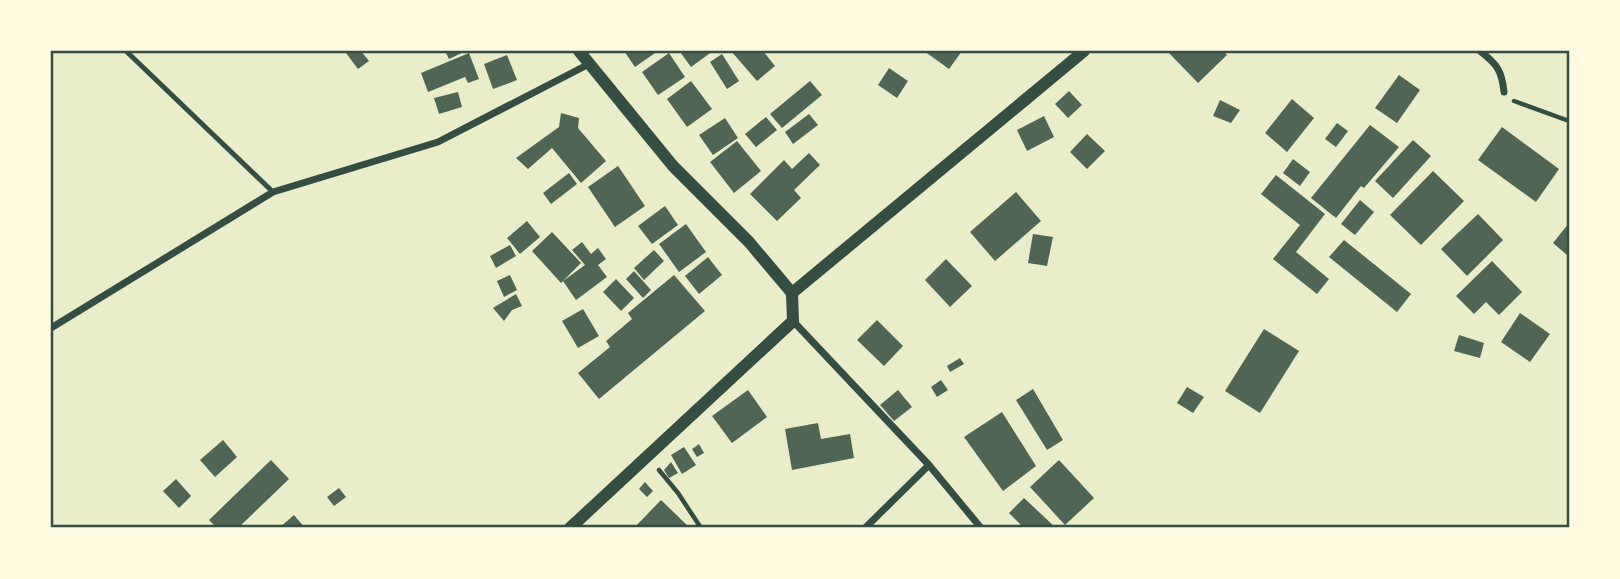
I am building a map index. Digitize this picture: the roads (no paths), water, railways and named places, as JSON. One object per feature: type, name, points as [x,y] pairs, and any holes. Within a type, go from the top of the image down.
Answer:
[{"type":"street","points":[[579,51],[673,166],[749,242],[792,293],[793,321],[929,465],[981,528]]},
{"type":"street","points":[[792,293],[1084,51]]},
{"type":"street","points":[[1480,51],[1495,62],[1503,79],[1504,92]]},
{"type":"street","points":[[51,328],[273,192],[438,142],[589,64]]},
{"type":"street","points":[[570,528],[793,321]]},
{"type":"street","points":[[865,528],[929,465]]},
{"type":"lane","points":[[126,51],[273,192]]}]
